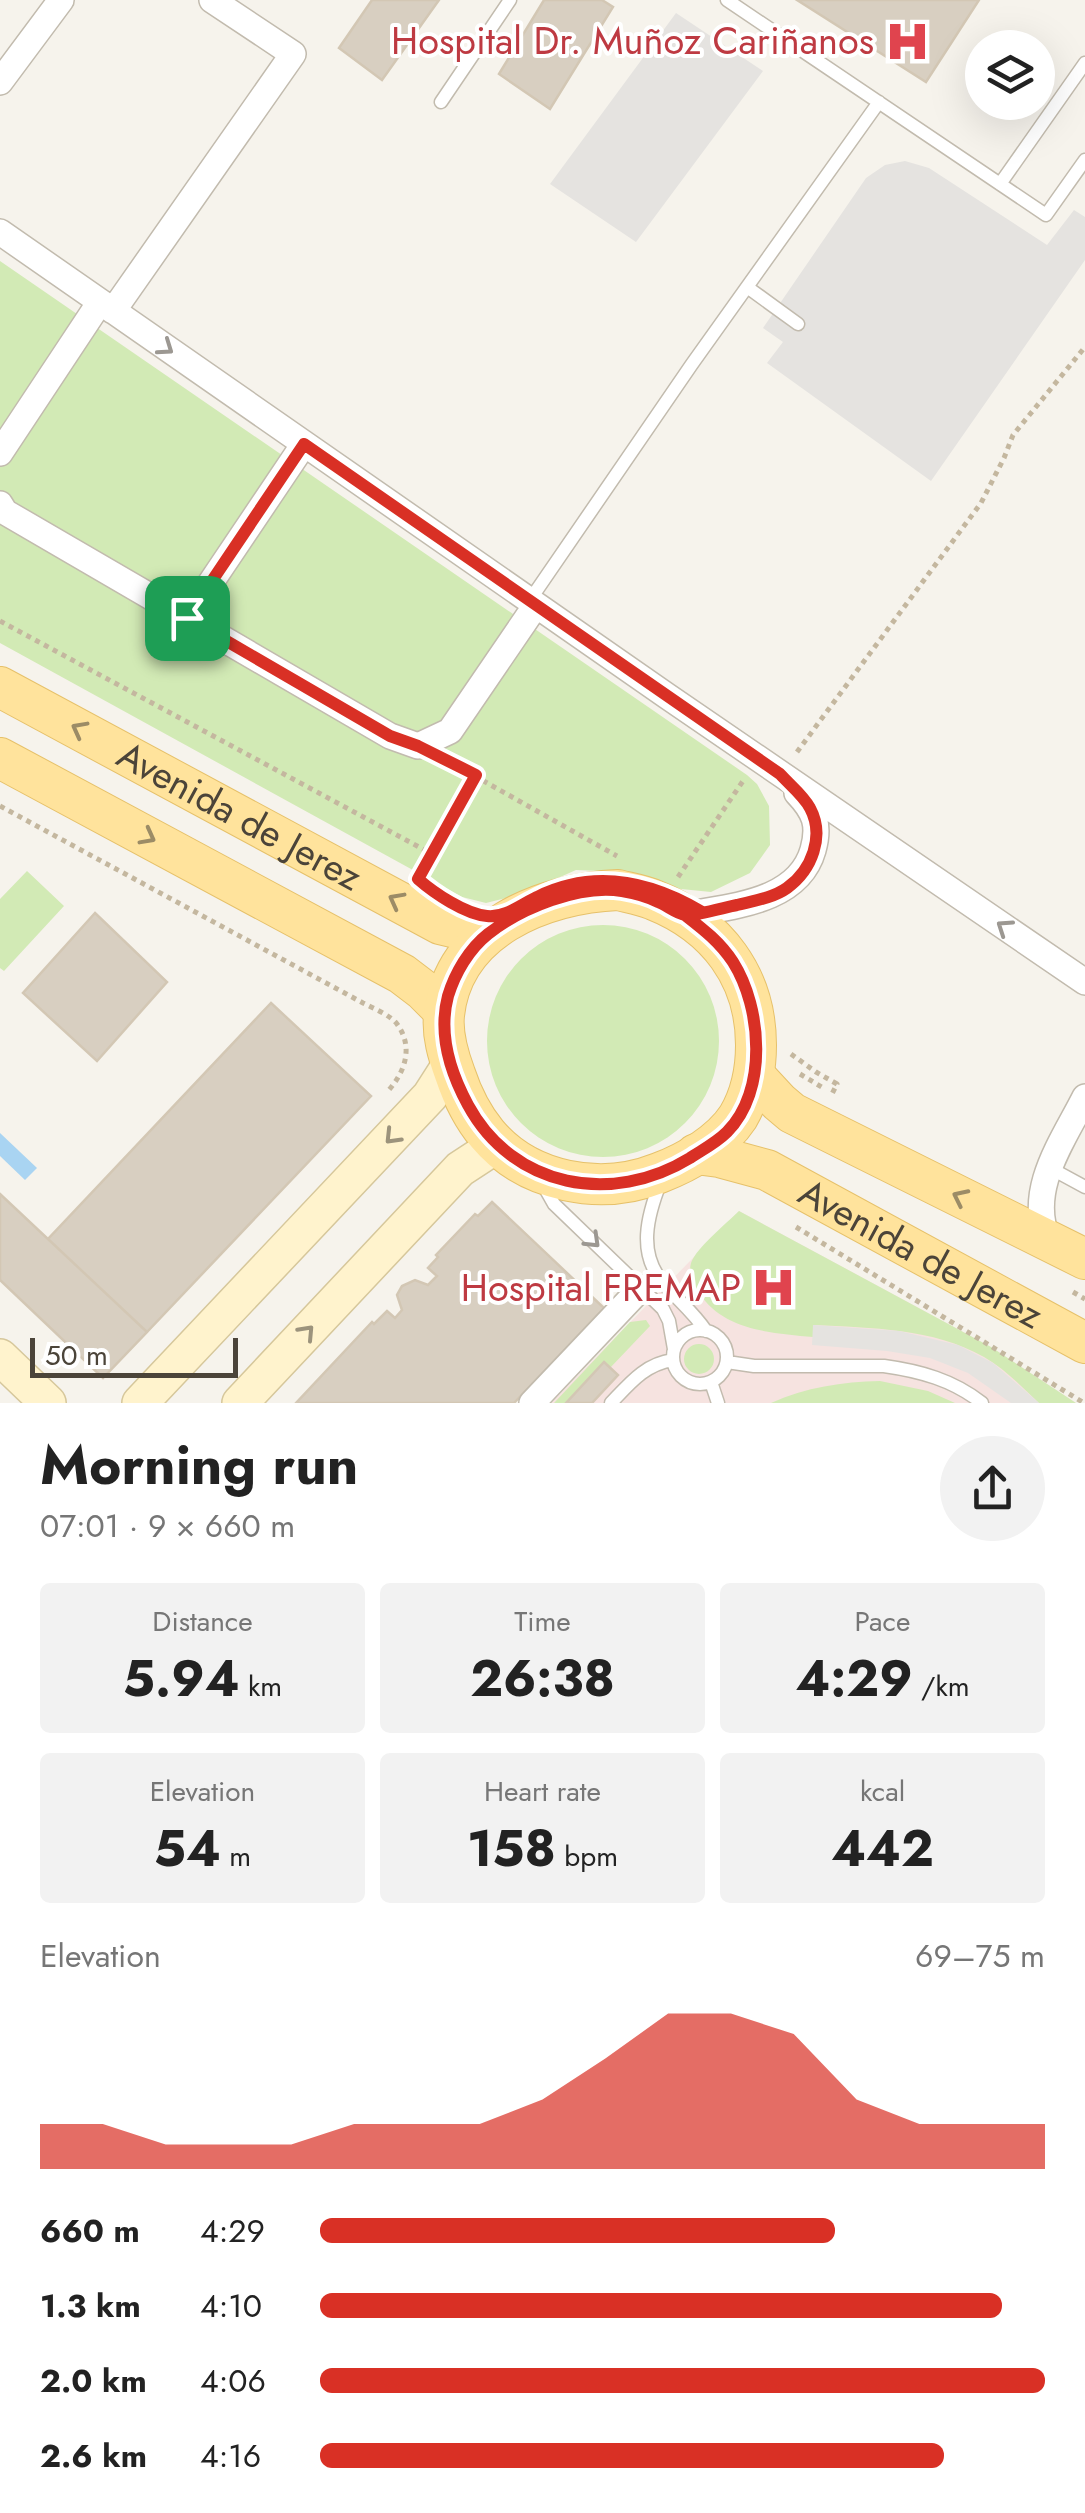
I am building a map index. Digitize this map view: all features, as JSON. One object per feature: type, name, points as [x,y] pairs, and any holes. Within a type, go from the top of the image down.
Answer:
[{"type":"main road","name":"Avenida de Jerez","points":[[0,687],[440,924],[486,935]]},
{"type":"main road","name":"Avenida de Jerez","points":[[0,758],[402,974],[444,1012]]},
{"type":"main road","points":[[240,1403],[460,1169],[486,1152],[516,1158],[570,1182],[624,1184],[681,1162],[729,1130],[746,1100],[754,1075],[756,1026],[746,985],[732,961],[678,901],[618,890],[554,899],[526,910],[486,935],[466,958],[452,981],[444,1012],[450,1060],[473,1114],[487,1134],[516,1158]]},
{"type":"main road","points":[[140,1403],[430,1096],[450,1060]]},
{"type":"main road","name":"Avenida de Jerez","points":[[754,1075],[792,1113],[1085,1260]]},
{"type":"main road","name":"Avenida de Jerez","points":[[681,1162],[718,1156],[766,1170],[1085,1342]]},
{"type":"main road","points":[[0,1357],[48,1403]]},
{"type":"street","points":[[0,82],[61,0]]},
{"type":"street","points":[[0,453],[293,54],[212,0]]},
{"type":"street","points":[[0,232],[1085,982]]},
{"type":"street","points":[[187,618],[304,444]]},
{"type":"street","points":[[0,504],[5,512],[390,736],[418,746],[450,731],[533,602]]},
{"type":"street","points":[[678,901],[763,899],[787,888],[810,862],[818,832],[810,806],[780,774]]},
{"type":"street","points":[[1048,1240],[1041,1225],[1043,1184],[1085,1097]]},
{"type":"street","points":[[532,1403],[642,1288]]},
{"type":"lane","points":[[441,102],[510,0]]},
{"type":"lane","points":[[727,0],[1046,215],[1085,160]]},
{"type":"lane","points":[[1000,184],[1085,63]]},
{"type":"lane","points":[[533,602],[879,102]]},
{"type":"lane","points":[[748,288],[798,324]]},
{"type":"lane","points":[[516,1158],[540,1178],[554,1204],[666,1314],[673,1354],[682,1378],[691,1383],[711,1382],[726,1362],[723,1342],[706,1331],[686,1334],[673,1354],[644,1370],[612,1403]]},
{"type":"lane","points":[[681,1162],[652,1202],[647,1253],[662,1282],[706,1331]]},
{"type":"lane","points":[[1050,1168],[1085,1187]]},
{"type":"lane","points":[[726,1362],[754,1366],[884,1366],[934,1376],[955,1384],[982,1403]]},
{"type":"lane","points":[[711,1382],[718,1403]]},
{"type":"path","points":[[780,774],[981,504],[1013,435],[1085,346]]},
{"type":"path","points":[[0,621],[432,854]]},
{"type":"path","points":[[418,746],[622,860]]},
{"type":"path","points":[[678,901],[758,759]]},
{"type":"path","points":[[418,879],[476,775]]},
{"type":"path","points":[[0,806],[397,1024],[406,1046],[406,1064],[382,1098]]},
{"type":"path","points":[[798,1072],[826,1090],[821,1099]]},
{"type":"path","points":[[795,1226],[1084,1403]]},
{"type":"shaded area","points":[[676,13],[763,71],[636,242],[550,184]]},
{"type":"shaded area","points":[[905,161],[929,168],[1047,245],[1074,210],[1085,217],[1085,260],[931,481],[767,363],[783,342],[763,328],[866,178],[885,165]]},
{"type":"shaded area","name":"Hospital FREMAP","points":[[739,1211],[991,1347],[1076,1403],[551,1403]]},
{"type":"shaded area","points":[[813,1325],[899,1331],[958,1345],[993,1363],[1039,1403],[1011,1403],[968,1373],[930,1358],[812,1345]]},
{"type":"green space","points":[[0,261],[747,775],[769,806],[770,845],[750,873],[711,892],[671,888],[623,872],[576,870],[522,894],[486,903],[462,897],[0,643]]},
{"type":"green space","points":[[27,871],[64,906],[4,971],[0,968],[0,899]]},
{"type":"green space","points":[[603,925],[647,934],[685,959],[710,997],[719,1041],[710,1085],[685,1123],[647,1148],[603,1157],[559,1148],[521,1123],[496,1085],[487,1041],[496,997],[521,959],[559,934]]},
{"type":"green space","points":[[739,1211],[991,1347],[1076,1403],[1039,1403],[984,1357],[923,1335],[814,1325],[813,1337],[797,1336],[735,1323],[709,1306],[692,1279],[690,1267],[699,1250]]},
{"type":"green space","points":[[646,1320],[650,1326],[610,1368],[604,1363],[566,1403],[554,1403],[630,1322]]},
{"type":"green space","points":[[699,1344],[713,1353],[714,1359],[705,1373],[699,1374],[685,1365],[684,1359],[693,1345]]},
{"type":"green space","points":[[880,1381],[928,1391],[955,1403],[771,1403],[824,1386]]},
{"type":"water","points":[[0,1133],[37,1168],[25,1180],[0,1156]]},
{"type":"building","points":[[372,0],[439,0],[382,80],[339,48]]},
{"type":"building","points":[[544,0],[602,0],[613,7],[550,109],[499,74]]},
{"type":"building","name":"Hospital Dr. Muñoz Cariñanos","points":[[797,0],[979,0],[926,82]]},
{"type":"building","points":[[95,913],[167,982],[97,1061],[23,993]]},
{"type":"building","points":[[271,1003],[371,1096],[147,1332],[48,1239]]},
{"type":"building","points":[[0,1194],[147,1332],[103,1378],[0,1280]]},
{"type":"building","points":[[492,1202],[604,1308],[514,1403],[296,1403],[372,1322],[387,1311],[395,1318],[402,1310],[397,1295],[402,1286],[415,1280],[428,1285],[437,1276],[428,1268],[436,1255]]},
{"type":"building","points":[[604,1362],[618,1375],[592,1403],[566,1403]]},
{"type":"place","name":"Hospital Dr. Muñoz Cariñanos","points":[[907,41]]},
{"type":"place","name":"Hospital FREMAP","points":[[774,1288]]},
{"type":"route","points":[[187,618],[304,444],[780,774],[810,806],[818,832],[810,862],[787,888],[763,899],[734,906],[709,910],[685,915],[652,899],[618,890],[554,899],[526,910],[486,935],[452,981],[444,1012],[450,1060],[473,1114],[501,1148],[530,1168],[570,1182],[624,1184],[681,1164],[729,1130],[746,1100],[754,1075],[756,1026],[746,985],[732,961],[716,939],[685,915],[702,912],[675,896],[620,880],[573,884],[542,894],[506,913],[489,916],[431,891],[418,879],[476,775],[390,736],[187,618]]}]
